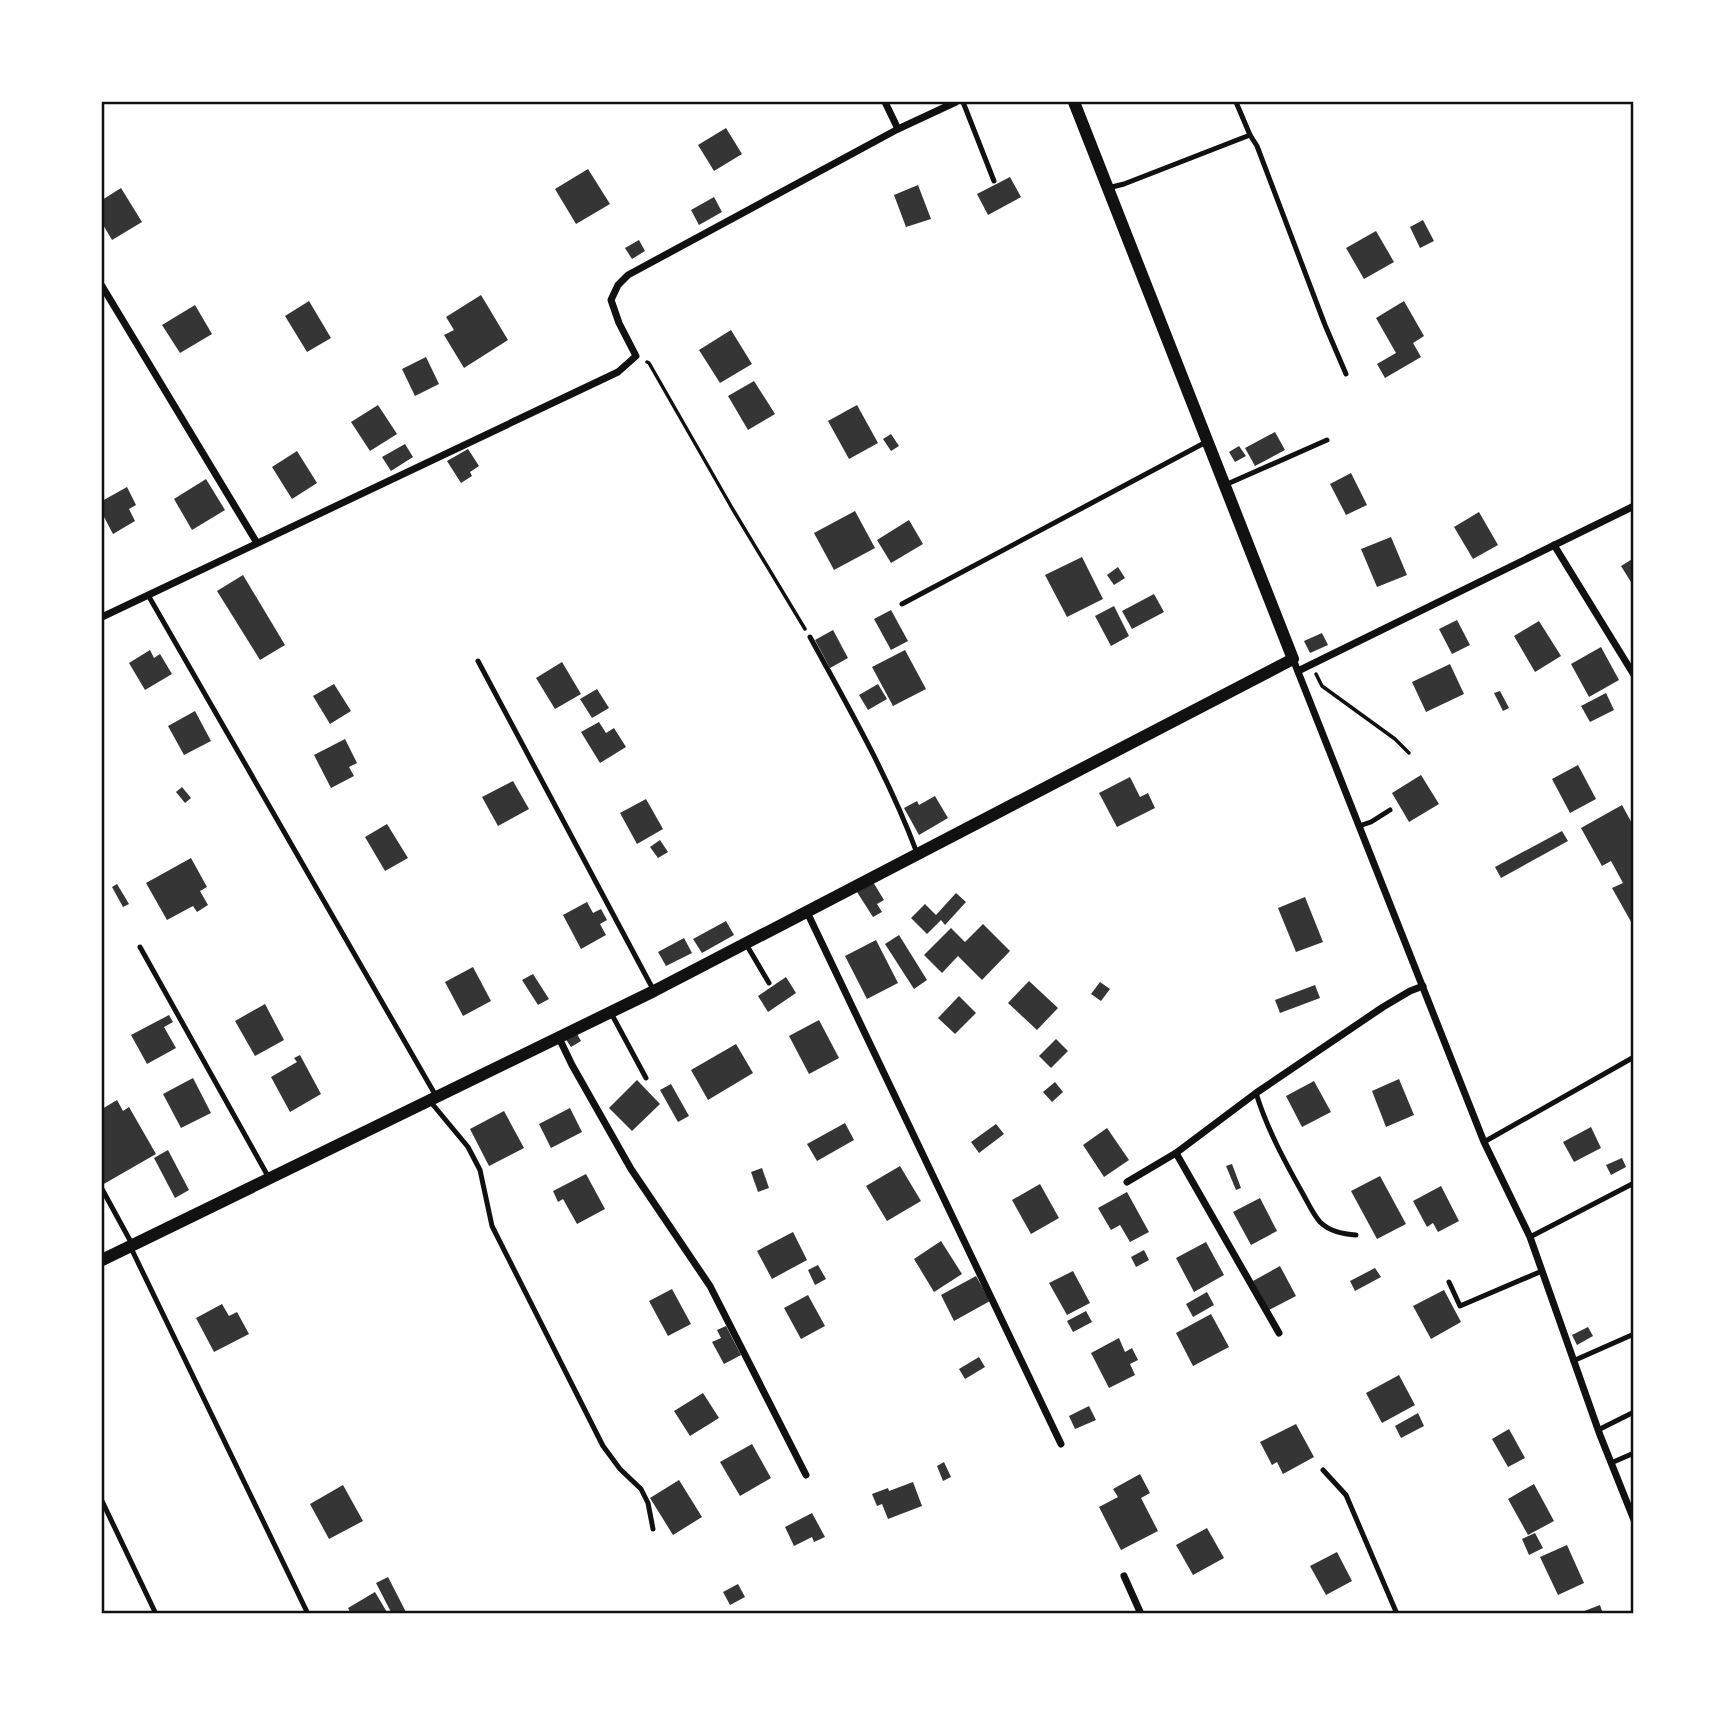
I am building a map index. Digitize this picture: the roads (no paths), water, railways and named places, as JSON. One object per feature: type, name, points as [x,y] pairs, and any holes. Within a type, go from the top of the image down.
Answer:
[{"type":"street","points":[[885,102],[898,129]]},
{"type":"street","points":[[102,617],[618,372],[636,356],[611,300],[618,285],[628,275],[898,129],[956,102]]},
{"type":"street","points":[[1074,102],[1484,1142],[1530,1237],[1598,1430],[1633,1520]]},
{"type":"street","points":[[102,286],[257,543]]},
{"type":"street","points":[[102,1260],[654,991],[917,855],[1296,665],[1312,664],[1633,506]]},
{"type":"street","points":[[1554,545],[1633,675]]},
{"type":"street","points":[[807,912],[1061,1444]]},
{"type":"street","points":[[1127,1182],[1176,1153],[1256,1093],[1383,1007],[1423,986]]},
{"type":"street","points":[[559,1038],[631,1169],[710,1286],[806,1475]]},
{"type":"street","points":[[1176,1153],[1279,1334]]},
{"type":"street","points":[[1124,1576],[1141,1614]]},
{"type":"lane","points":[[963,102],[994,181]]},
{"type":"lane","points":[[1236,102],[1257,146],[1346,374]]},
{"type":"lane","points":[[1108,188],[1250,135]]},
{"type":"lane","points":[[1225,485],[1327,440]]},
{"type":"lane","points":[[902,604],[1208,442]]},
{"type":"lane","points":[[148,595],[433,1098],[468,1147],[480,1170],[492,1226],[603,1446],[620,1469],[641,1489],[648,1503],[653,1529]]},
{"type":"lane","points":[[810,637],[873,753],[904,819],[917,855]]},
{"type":"lane","points":[[478,661],[654,991]]},
{"type":"lane","points":[[1359,826],[1390,810]]},
{"type":"lane","points":[[746,944],[769,983]]},
{"type":"lane","points":[[140,947],[269,1178]]},
{"type":"lane","points":[[611,1012],[646,1078]]},
{"type":"lane","points":[[1484,1142],[1633,1058]]},
{"type":"lane","points":[[1256,1093],[1263,1115],[1290,1172],[1321,1223],[1334,1231],[1356,1235]]},
{"type":"lane","points":[[1530,1237],[1633,1183]]},
{"type":"lane","points":[[102,1189],[308,1614]]},
{"type":"lane","points":[[1449,1282],[1460,1306],[1542,1271]]},
{"type":"lane","points":[[1573,1361],[1633,1334]]},
{"type":"lane","points":[[1598,1430],[1633,1412]]},
{"type":"lane","points":[[1611,1463],[1633,1453]]},
{"type":"lane","points":[[1323,1470],[1346,1495],[1397,1614]]},
{"type":"lane","points":[[102,1501],[156,1614]]}]
